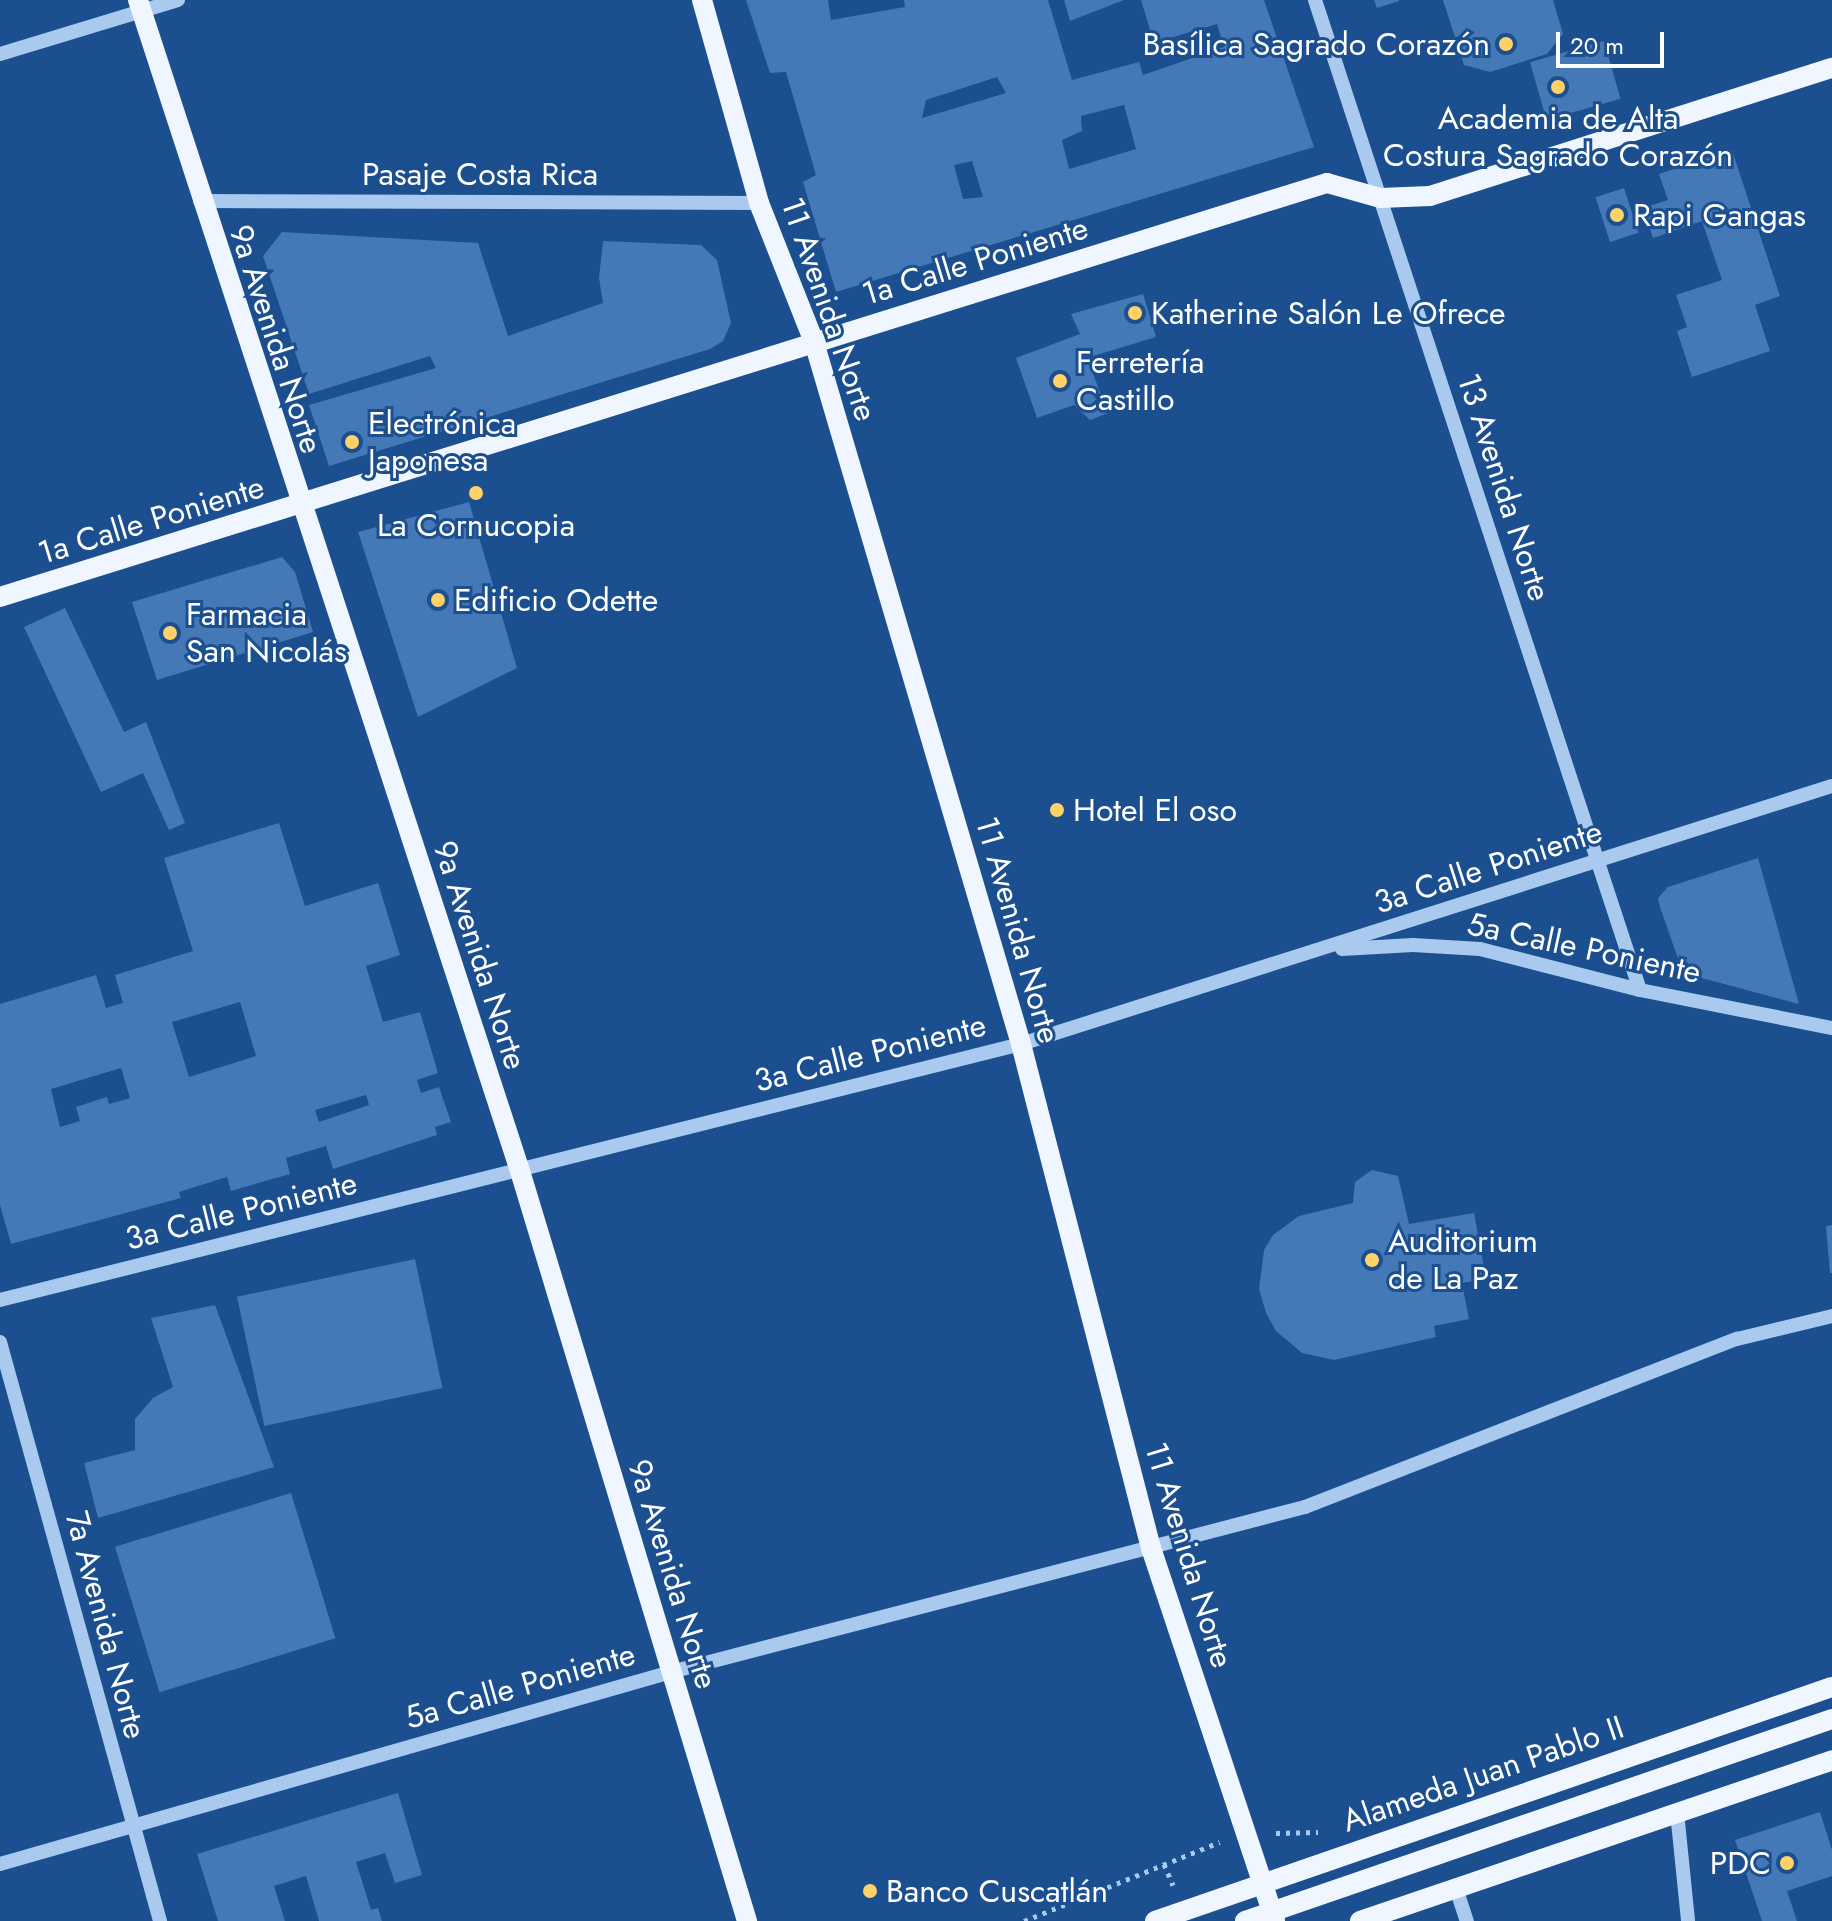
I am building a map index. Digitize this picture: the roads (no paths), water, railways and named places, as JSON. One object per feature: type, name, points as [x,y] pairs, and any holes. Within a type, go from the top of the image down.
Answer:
[{"type":"main road","name":"11 Avenida Norte","points":[[702,0],[759,203],[814,342],[1021,1044],[1151,1548],[1273,1916]]},
{"type":"main road","name":"9a Avenida Norte","points":[[140,6],[299,507],[520,1171],[747,1921]]},
{"type":"main road","name":"1a Calle Poniente","points":[[0,597],[299,507],[814,342],[1327,183],[1380,198],[1430,196],[1832,68]]},
{"type":"main road","name":"Alameda Juan Pablo II","points":[[1155,1921],[1832,1687]]},
{"type":"main road","points":[[1245,1921],[1273,1916],[1832,1719]]},
{"type":"main road","points":[[1360,1921],[1832,1760]]},
{"type":"street","points":[[0,54],[140,6],[178,0]]},
{"type":"street","name":"13 Avenida Norte","points":[[1315,0],[1595,862],[1640,990]]},
{"type":"street","name":"Pasaje Costa Rica","points":[[200,201],[759,203]]},
{"type":"street","name":"3a Calle Poniente","points":[[0,1300],[1021,1044],[1832,786]]},
{"type":"street","name":"5a Calle Poniente","points":[[1322,950],[1413,945],[1480,949],[1640,990],[1832,1028]]},
{"type":"street","name":"5a Calle Poniente","points":[[0,1864],[671,1672],[1305,1507],[1737,1339],[1832,1316]]},
{"type":"street","name":"7a Avenida Norte","points":[[0,1342],[160,1921]]},
{"type":"street","points":[[1677,1812],[1688,1921]]},
{"type":"street","points":[[1456,1888],[1467,1921]]},
{"type":"place","name":"Basílica Sagrado Corazón","points":[[1506,44]]},
{"type":"place","name":"Academia de Alta Costura Sagrado Corazón","points":[[1558,87]]},
{"type":"place","name":"Rapi Gangas","points":[[1617,215]]},
{"type":"place","name":"Katherine Salón Le Ofrece","points":[[1135,313]]},
{"type":"place","name":"Ferretería Castillo","points":[[1060,381]]},
{"type":"place","name":"Electrónica Japonesa","points":[[352,442]]},
{"type":"place","name":"La Cornucopia","points":[[476,493]]},
{"type":"place","name":"Edificio Odette","points":[[438,600]]},
{"type":"place","name":"Farmacia San Nicolás","points":[[170,633]]},
{"type":"place","name":"Hotel El oso","points":[[1057,810]]},
{"type":"place","name":"Auditorium de La Paz","points":[[1372,1260]]},
{"type":"place","name":"PDC","points":[[1787,1863]]},
{"type":"place","name":"Banco Cuscatlán","points":[[870,1891]]}]
